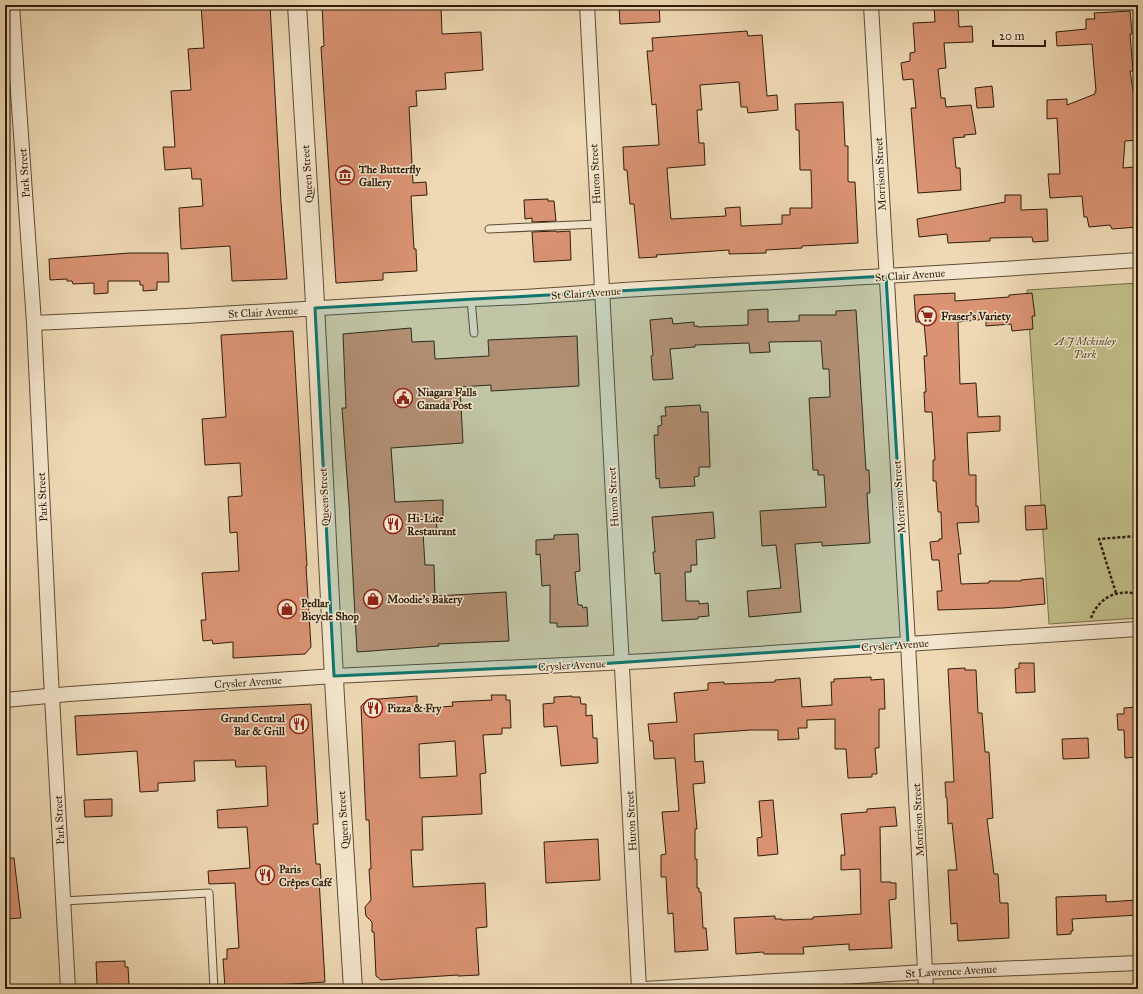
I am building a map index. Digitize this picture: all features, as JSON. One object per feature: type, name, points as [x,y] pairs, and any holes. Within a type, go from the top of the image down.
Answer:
[{"type":"street","name":"Park Street","points":[[12,5],[34,323],[68,989]]},
{"type":"street","name":"Queen Street","points":[[297,5],[353,989]]},
{"type":"street","name":"Huron Street","points":[[587,5],[597,224],[623,663],[639,989]]},
{"type":"street","name":"Morrison Street","points":[[871,5],[908,644],[926,989]]},
{"type":"street","name":"St Clair Avenue","points":[[34,323],[505,298],[601,291],[886,276],[1138,260]]},
{"type":"street","name":"Crysler Avenue","points":[[5,700],[52,695],[334,676],[623,663],[1138,629]]},
{"type":"street","name":"St Lawrence Avenue","points":[[644,989],[925,972],[1138,963]]},
{"type":"lane","points":[[489,229],[597,224]]},
{"type":"lane","points":[[471,299],[474,333]]},
{"type":"lane","points":[[63,901],[209,893],[214,989]]},
{"type":"path","points":[[1116,593],[1099,539],[1138,536]]},
{"type":"path","points":[[1090,632],[1090,619],[1098,605],[1104,599],[1116,593],[1129,592],[1138,594]]},
{"type":"highlighted area","points":[[886,276],[908,643],[599,664],[334,676],[315,308]]},
{"type":"green space","name":"A J Mckinley Park","points":[[1138,283],[1138,618],[1049,624],[1027,290]]},
{"type":"building","points":[[201,5],[270,5],[281,202],[287,279],[232,281],[230,246],[181,249],[179,208],[203,206],[201,179],[192,179],[191,168],[165,170],[163,147],[175,147],[171,91],[191,90],[188,49],[204,48]]},
{"type":"building","points":[[322,5],[441,5],[442,34],[481,32],[483,70],[445,73],[446,89],[416,91],[417,106],[409,107],[413,183],[426,182],[427,195],[411,196],[414,249],[416,249],[417,271],[383,273],[383,280],[336,283],[321,47],[324,46]]},
{"type":"building","points":[[659,5],[660,22],[620,24],[619,6]]},
{"type":"building","points":[[934,5],[958,5],[959,27],[972,26],[973,42],[944,43],[946,68],[938,69],[941,98],[945,98],[946,107],[971,105],[976,134],[953,138],[956,168],[960,168],[961,190],[918,193],[911,108],[916,108],[913,79],[903,80],[901,63],[910,61],[910,53],[915,52],[913,23],[935,22]]},
{"type":"building","points":[[1130,11],[1133,71],[1130,71],[1138,124],[1138,140],[1125,141],[1123,168],[1134,167],[1135,205],[1138,205],[1138,227],[1112,229],[1110,225],[1089,227],[1087,217],[1084,217],[1082,196],[1050,198],[1048,174],[1060,174],[1057,118],[1047,119],[1047,100],[1067,99],[1067,105],[1095,94],[1096,91],[1092,44],[1057,46],[1056,32],[1086,29],[1086,19],[1095,19],[1094,13]]},
{"type":"building","points":[[747,31],[748,36],[762,35],[767,96],[777,95],[778,110],[748,113],[747,107],[741,107],[739,82],[700,85],[702,110],[697,110],[699,143],[704,143],[705,165],[667,168],[671,219],[726,216],[725,208],[740,207],[741,226],[782,224],[782,215],[790,215],[790,208],[812,208],[811,170],[800,170],[799,130],[796,130],[795,104],[843,102],[845,146],[848,146],[848,181],[855,182],[858,243],[802,246],[802,248],[766,250],[766,253],[729,254],[729,250],[656,255],[657,257],[639,258],[634,204],[630,204],[627,170],[624,170],[623,147],[659,145],[656,104],[652,105],[647,51],[653,51],[652,38]]},
{"type":"building","points":[[992,86],[994,107],[977,108],[975,88]]},
{"type":"building","points":[[1005,195],[1021,195],[1021,210],[1047,209],[1048,241],[1033,242],[1032,237],[990,238],[990,241],[948,243],[947,234],[919,237],[917,219],[1005,202]]},
{"type":"building","points":[[548,199],[548,201],[554,201],[556,221],[532,222],[532,218],[525,219],[524,200]]},
{"type":"building","points":[[570,231],[571,260],[534,262],[532,232]]},
{"type":"building","points":[[130,253],[168,253],[169,282],[157,282],[157,290],[143,291],[143,285],[140,285],[140,281],[108,281],[108,293],[94,294],[94,283],[73,284],[72,281],[67,281],[67,279],[50,280],[49,259]]},
{"type":"building","points":[[955,293],[955,301],[1009,297],[1009,295],[1032,293],[1035,316],[1032,316],[1033,329],[1012,331],[1011,324],[986,326],[986,319],[958,322],[960,384],[976,383],[978,417],[1000,416],[1000,431],[967,433],[969,475],[976,475],[976,506],[978,506],[979,522],[957,523],[961,554],[958,554],[961,584],[989,583],[989,581],[1021,581],[1043,578],[1045,604],[1003,608],[938,610],[937,591],[942,591],[939,560],[932,560],[930,542],[939,541],[939,539],[942,539],[941,512],[938,512],[936,481],[933,481],[933,460],[935,460],[932,412],[925,412],[924,392],[926,392],[924,356],[927,356],[924,322],[916,322],[914,295]]},
{"type":"building","points":[[768,309],[768,322],[799,321],[799,315],[836,315],[836,311],[856,310],[866,470],[869,470],[870,493],[867,493],[870,543],[822,546],[822,542],[795,544],[801,612],[749,617],[747,591],[781,588],[776,545],[762,546],[760,511],[826,507],[824,475],[818,475],[818,470],[813,470],[809,398],[830,397],[829,369],[823,369],[821,341],[769,342],[770,352],[750,353],[749,343],[695,345],[695,347],[670,349],[673,379],[653,380],[651,356],[653,355],[650,320],[672,318],[673,324],[694,322],[694,326],[698,327],[748,325],[748,310]]},
{"type":"building","points":[[411,328],[412,342],[434,341],[435,359],[489,356],[488,340],[577,336],[579,386],[491,391],[491,385],[460,387],[463,443],[391,448],[395,502],[443,500],[443,516],[436,516],[437,532],[423,533],[425,565],[434,565],[435,596],[506,592],[509,641],[438,644],[439,646],[357,652],[342,408],[346,408],[343,334]]},
{"type":"building","points":[[293,331],[311,647],[305,654],[233,658],[233,642],[213,644],[212,640],[203,641],[201,620],[206,620],[202,573],[239,571],[237,532],[230,533],[228,497],[242,496],[240,463],[205,465],[202,419],[226,417],[221,335]]},
{"type":"building","points":[[700,405],[701,412],[708,412],[710,467],[699,467],[699,476],[694,477],[695,486],[660,488],[659,478],[656,479],[654,435],[658,435],[658,426],[662,425],[661,416],[666,416],[665,407]]},
{"type":"building","points":[[1045,505],[1047,529],[1026,530],[1025,506]]},
{"type":"building","points":[[713,512],[715,538],[696,540],[697,565],[691,565],[691,572],[685,572],[686,601],[699,601],[699,604],[708,603],[709,616],[698,617],[698,619],[662,621],[660,573],[655,574],[652,517]]},
{"type":"building","points":[[578,534],[580,571],[575,572],[578,605],[582,605],[583,608],[587,607],[588,626],[557,627],[557,623],[550,623],[550,585],[542,586],[540,554],[536,555],[536,540],[554,539],[554,535]]},
{"type":"building","points":[[1019,663],[1034,663],[1035,692],[1016,693],[1015,669],[1019,668]]},
{"type":"building","points":[[965,668],[965,670],[976,670],[978,713],[982,713],[985,752],[989,752],[993,818],[987,819],[994,874],[998,874],[1000,903],[1008,903],[1009,938],[958,941],[957,923],[951,924],[948,870],[957,870],[952,823],[948,824],[945,782],[954,782],[948,669]]},
{"type":"building","points":[[871,677],[871,680],[884,679],[885,709],[879,709],[879,748],[875,748],[877,774],[872,774],[872,777],[848,778],[846,749],[835,749],[835,719],[807,720],[807,728],[798,728],[799,739],[778,740],[778,730],[751,730],[694,734],[695,762],[703,761],[705,783],[693,784],[697,829],[695,829],[695,859],[697,859],[697,888],[699,888],[699,892],[701,892],[703,928],[706,928],[708,950],[675,952],[673,913],[668,914],[666,877],[661,877],[661,855],[666,854],[662,812],[679,811],[675,758],[654,759],[653,741],[650,741],[648,724],[677,722],[674,693],[708,690],[708,683],[724,682],[724,684],[775,682],[775,680],[800,678],[802,707],[832,705],[831,682],[834,682],[834,679]]},
{"type":"building","points":[[491,695],[506,695],[506,700],[510,700],[511,728],[502,728],[502,734],[483,735],[486,773],[480,774],[482,814],[422,817],[423,850],[411,850],[413,887],[485,883],[487,927],[476,928],[479,975],[381,980],[376,976],[374,932],[372,932],[372,922],[366,916],[365,907],[371,900],[369,869],[371,869],[369,820],[366,820],[361,706],[367,700],[417,696],[417,709],[453,706],[452,702],[492,700]],"holes":[[[455,741],[457,776],[420,778],[419,744]]]},
{"type":"building","points":[[554,697],[580,697],[581,704],[586,704],[586,716],[592,715],[593,738],[597,738],[598,763],[561,766],[557,726],[544,727],[543,704],[554,703]]},
{"type":"building","points":[[311,704],[318,824],[313,824],[316,864],[320,864],[321,878],[319,879],[325,982],[225,988],[223,959],[227,959],[227,949],[239,948],[235,883],[209,884],[208,871],[250,868],[247,827],[218,828],[217,810],[268,806],[266,766],[236,767],[235,760],[194,761],[195,781],[158,783],[158,791],[140,792],[137,751],[77,755],[75,716]]},
{"type":"building","points":[[1138,707],[1138,757],[1125,758],[1124,730],[1118,730],[1117,714],[1124,714],[1124,708]]},
{"type":"building","points":[[1088,738],[1089,758],[1063,759],[1062,739]]},
{"type":"building","points":[[112,799],[112,816],[85,817],[84,800]]},
{"type":"building","points":[[773,800],[778,854],[758,856],[757,838],[762,837],[759,801]]},
{"type":"building","points":[[895,807],[897,826],[880,827],[881,882],[896,883],[896,899],[889,900],[892,948],[849,950],[849,944],[803,947],[804,954],[764,954],[763,952],[736,954],[734,918],[775,916],[775,919],[782,920],[813,919],[813,917],[861,914],[860,869],[841,870],[841,855],[845,855],[841,814],[867,812],[867,809]]},
{"type":"building","points":[[598,839],[600,880],[546,883],[544,842]]},
{"type":"building","points":[[5,858],[14,858],[21,918],[5,919]]},
{"type":"building","points":[[1106,895],[1106,902],[1138,900],[1138,915],[1072,919],[1073,931],[1071,931],[1071,934],[1057,935],[1056,897]]},
{"type":"building","points":[[125,961],[125,967],[128,967],[129,985],[97,986],[96,962]]},
{"type":"place","name":"The Butterfly Gallery","points":[[345,175]]},
{"type":"place","name":"Fraser's Variety","points":[[927,316]]},
{"type":"place","name":"Niagara Falls Canada Post","points":[[403,398]]},
{"type":"place","name":"Hi-Lite Restaurant","points":[[393,524]]},
{"type":"place","name":"Moodie's Bakery","points":[[373,599]]},
{"type":"place","name":"Pedlar Bicycle Shop","points":[[287,609]]},
{"type":"place","name":"Pizza & Fry","points":[[373,708]]},
{"type":"place","name":"Grand Central Bar & Grill","points":[[299,724]]},
{"type":"place","name":"Paris Crêpes Café","points":[[265,875]]}]
